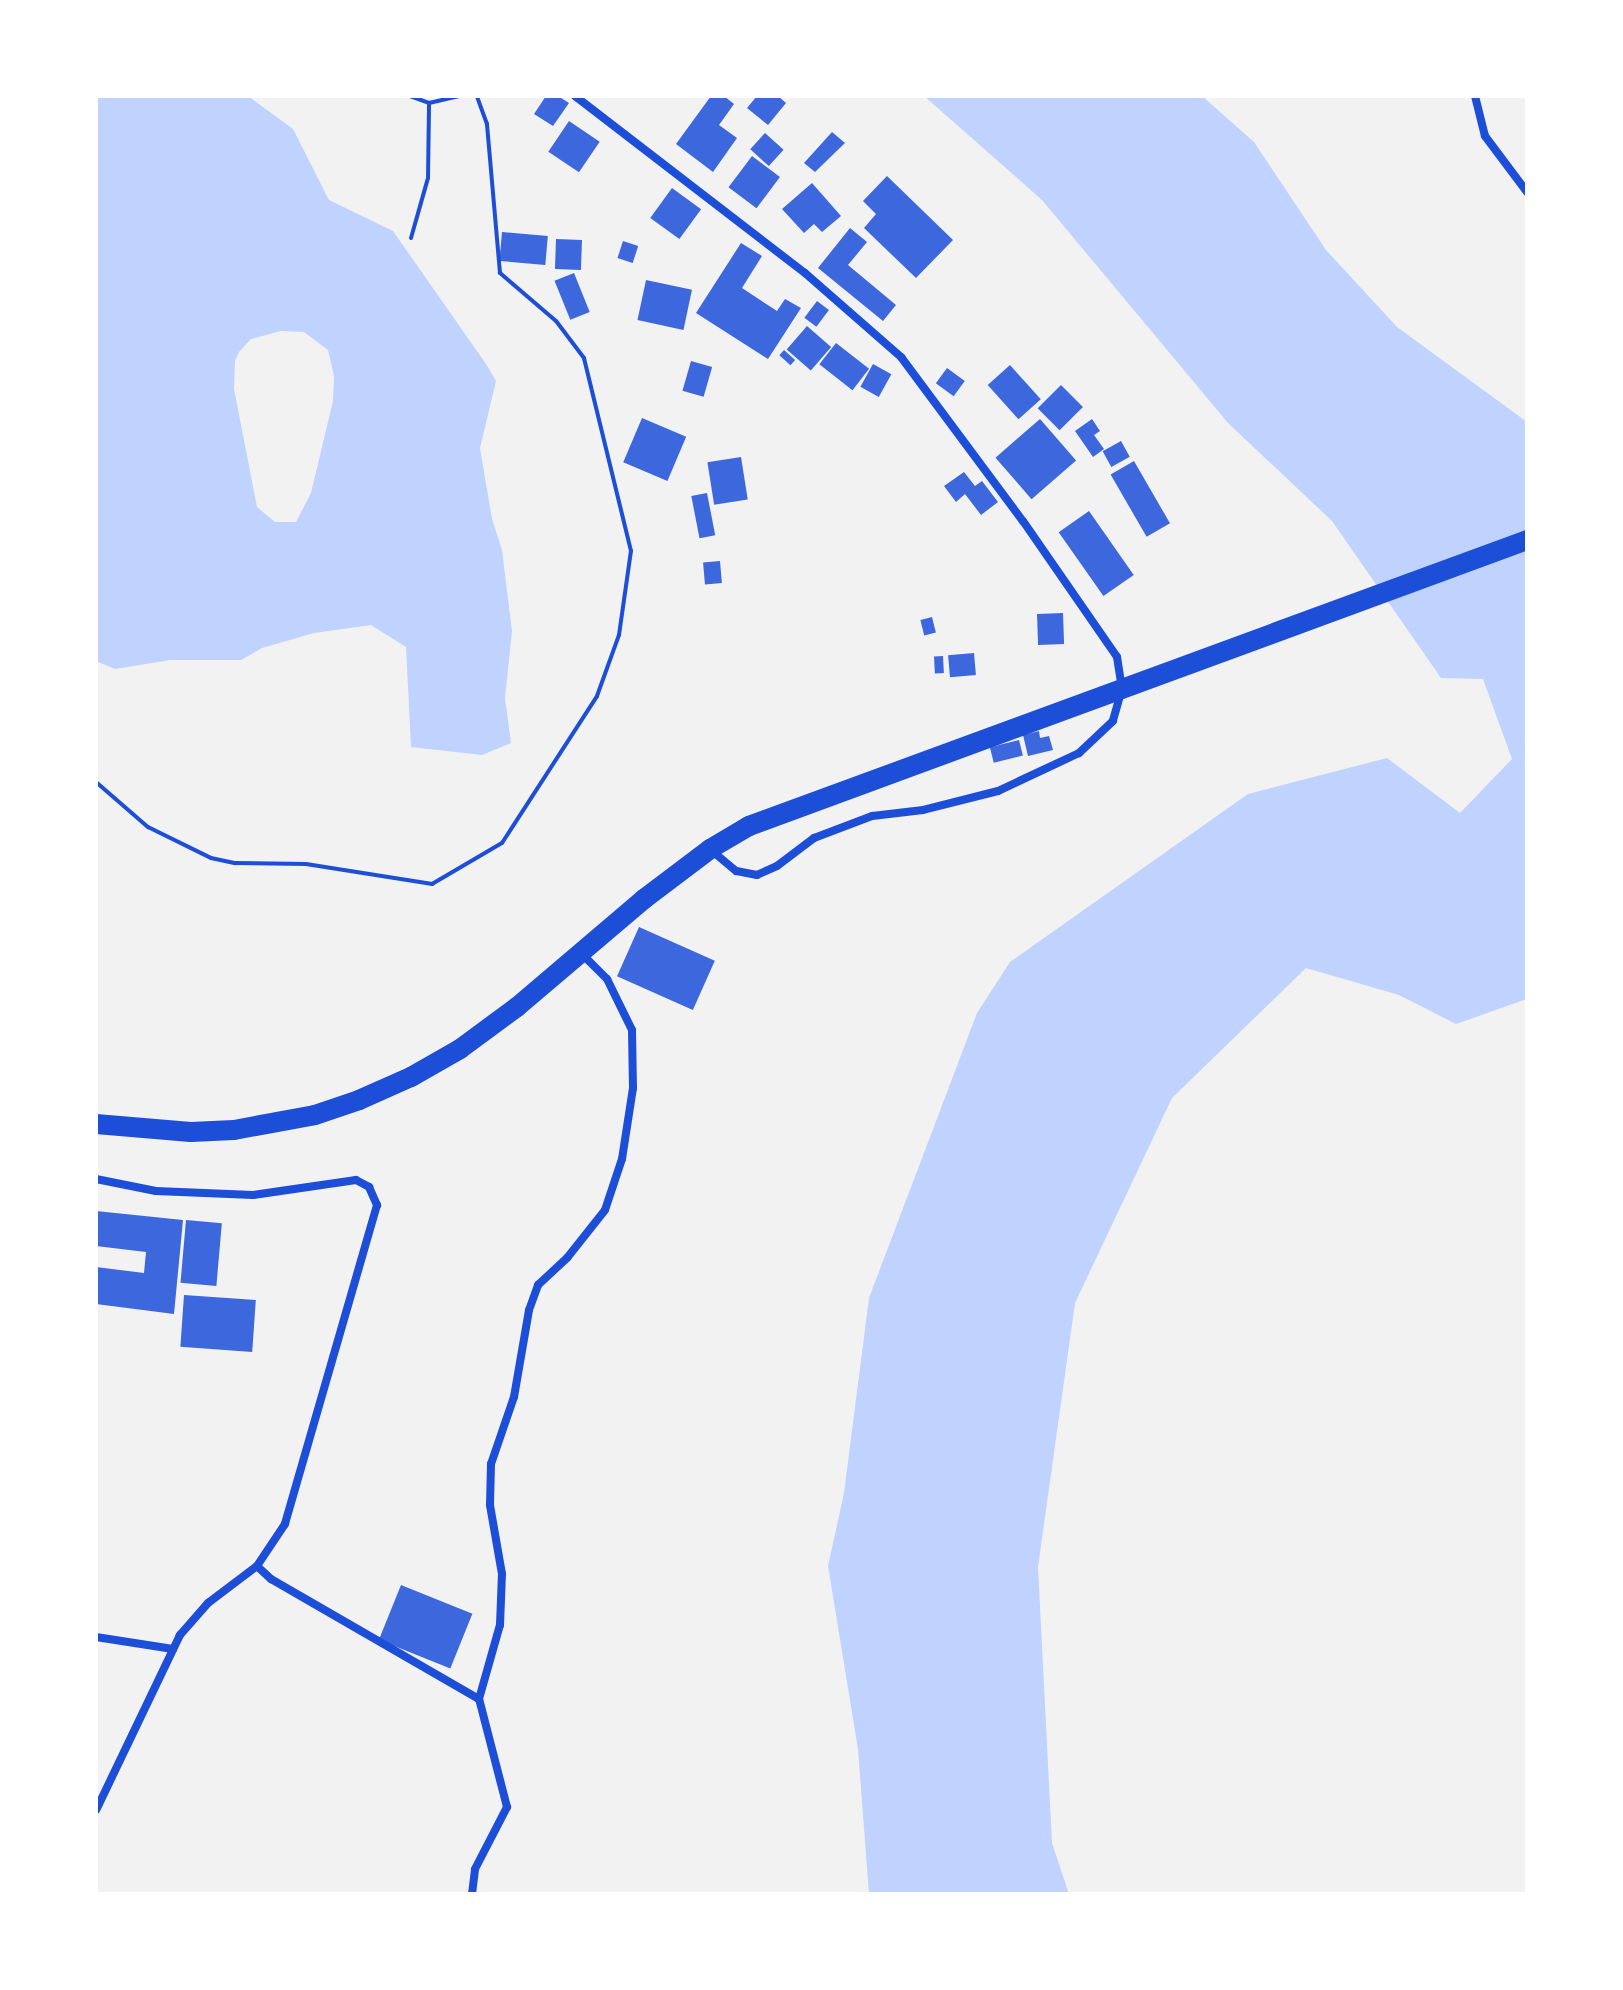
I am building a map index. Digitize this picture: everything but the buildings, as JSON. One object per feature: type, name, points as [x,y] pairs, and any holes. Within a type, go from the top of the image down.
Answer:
[{"type":"highway","points":[[96,1124],[191,1132],[234,1130],[315,1115],[359,1100],[411,1077],[460,1049],[517,1007],[710,849],[761,821],[1527,540]]},
{"type":"street","points":[[575,96],[805,273],[901,357],[1023,521],[1117,657],[1122,689],[1113,721],[1079,753],[998,791],[923,810],[872,816],[857,821],[814,838],[777,866],[757,875],[736,871],[710,849]]},
{"type":"street","points":[[1475,96],[1485,136],[1527,192]]},
{"type":"street","points":[[472,1894],[475,1869],[507,1807],[479,1699],[500,1625],[502,1574],[490,1505],[491,1464],[514,1397],[529,1310],[538,1285],[567,1258],[605,1210],[622,1159],[633,1088],[632,1030],[607,979],[581,953]]},
{"type":"street","points":[[96,1179],[156,1191],[239,1195],[300,1191],[356,1180],[373,1193],[377,1205],[375,1223],[291,1508],[277,1538],[257,1566],[208,1603],[173,1649],[96,1810]]},
{"type":"street","points":[[257,1566],[271,1579],[479,1699]]},
{"type":"street","points":[[96,1637],[173,1649]]},
{"type":"path","points":[[410,96],[429,103],[459,96]]},
{"type":"path","points":[[96,782],[148,827],[211,858],[235,863],[306,864],[432,884],[502,843],[597,696],[619,635],[631,551],[584,358],[556,321],[500,273],[487,124],[477,96]]},
{"type":"path","points":[[411,238],[428,178],[429,103]]},
{"type":"water","points":[[96,96],[248,96],[293,129],[329,200],[393,231],[496,381],[480,448],[492,519],[502,550],[512,631],[505,698],[511,743],[482,755],[411,747],[406,647],[371,625],[314,633],[262,648],[241,660],[170,660],[115,669],[96,661]],"holes":[[[281,331],[304,332],[328,350],[334,376],[333,401],[311,493],[296,522],[275,522],[257,507],[234,389],[235,361],[251,339]]]},
{"type":"water","points":[[924,96],[1202,96],[1254,142],[1326,250],[1397,327],[1527,422],[1527,999],[1456,1024],[1399,995],[1306,968],[1172,1098],[1075,1303],[1038,1567],[1052,1843],[1069,1894],[869,1894],[858,1749],[828,1566],[844,1493],[869,1298],[977,1013],[1010,962],[1248,794],[1387,758],[1460,813],[1512,759],[1483,679],[1441,678],[1332,521],[1228,423],[1042,200]]}]
